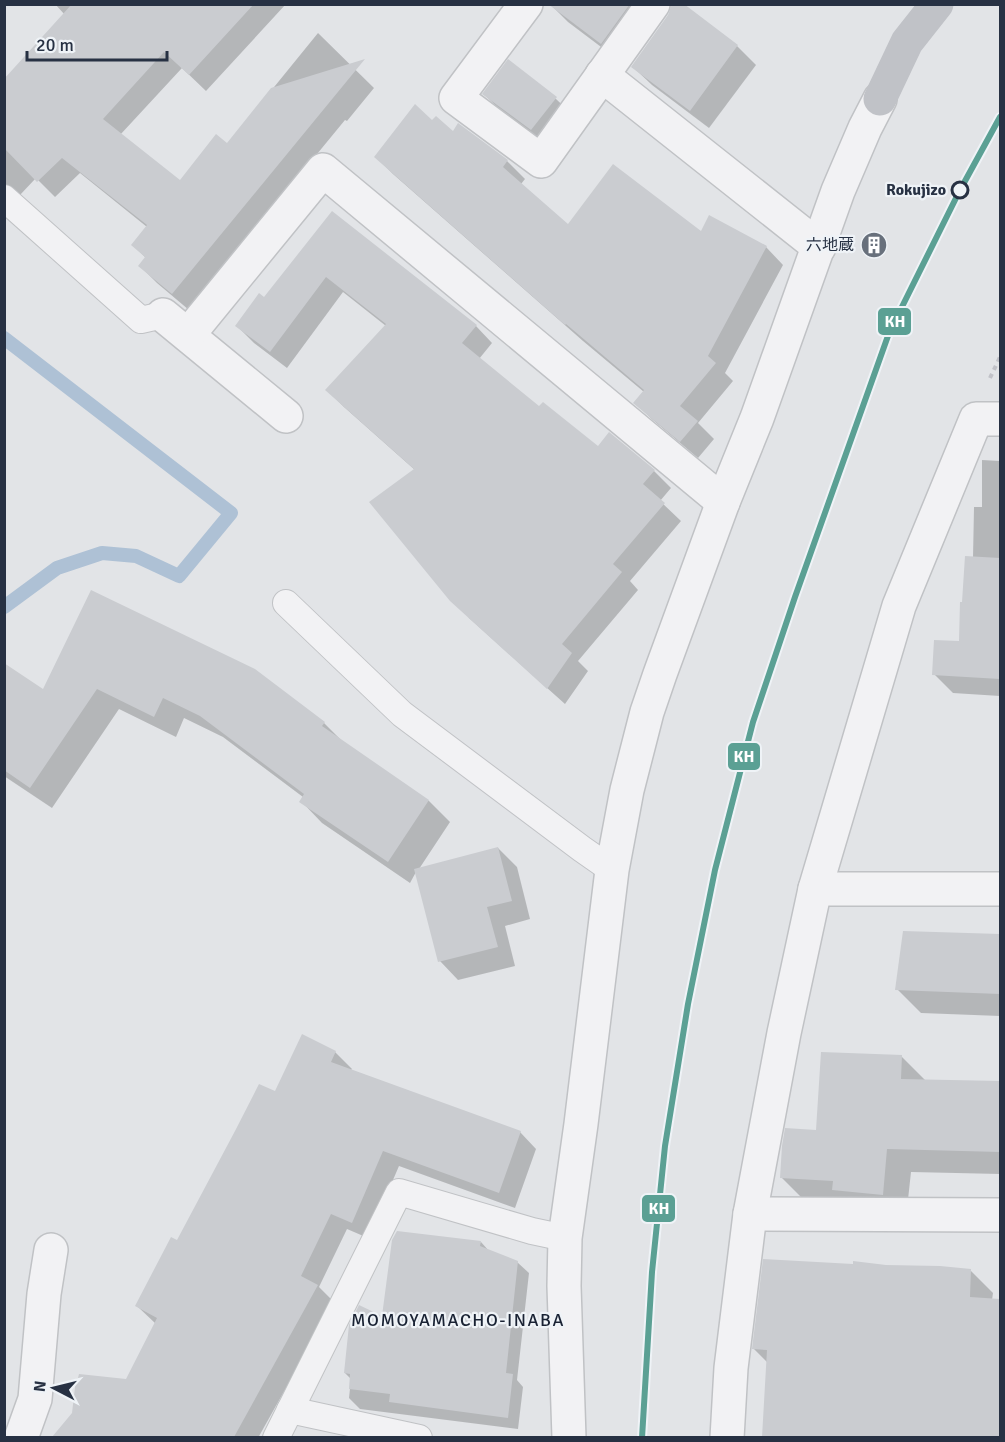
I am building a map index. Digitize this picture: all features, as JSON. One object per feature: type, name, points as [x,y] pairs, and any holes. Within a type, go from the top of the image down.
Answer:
[{"type":"main road","points":[[880,99],[908,42],[937,4]]},
{"type":"street","points":[[526,4],[456,98],[541,161],[653,4]]},
{"type":"street","points":[[602,75],[819,247]]},
{"type":"street","points":[[569,1437],[564,1286],[565,1238],[612,870],[627,790],[647,712],[723,502],[757,418],[838,191],[880,99]]},
{"type":"street","points":[[188,335],[323,170],[723,502]]},
{"type":"street","points":[[163,315],[286,416]]},
{"type":"street","points":[[727,1437],[732,1368],[750,1214],[783,1033],[815,889],[899,606],[975,419],[1000,419]]},
{"type":"street","points":[[815,889],[1000,889]]},
{"type":"street","points":[[750,1214],[1000,1215]]},
{"type":"street","points":[[21,1437],[35,1399],[44,1293],[51,1250]]},
{"type":"lane","points":[[4,198],[141,320],[163,315]]},
{"type":"lane","points":[[286,603],[402,714],[612,870]]},
{"type":"lane","points":[[276,1437],[399,1192],[532,1231],[565,1238]]},
{"type":"lane","points":[[290,1410],[419,1437]]},
{"type":"building","points":[[72,4],[254,4],[189,75],[164,52],[103,119],[180,180],[216,134],[227,143],[271,88],[365,59],[172,294],[138,266],[145,257],[131,245],[147,225],[62,158],[37,182],[4,148],[4,79]]},
{"type":"building","points":[[548,4],[630,4],[601,44]]},
{"type":"building","points":[[672,4],[684,4],[738,45],[690,111],[631,67],[668,15]]},
{"type":"building","points":[[508,59],[557,97],[531,130],[482,94]]},
{"type":"building","points":[[415,104],[432,120],[436,116],[453,131],[458,123],[508,160],[503,167],[568,224],[613,164],[701,231],[709,215],[767,246],[708,356],[716,363],[680,406],[698,421],[680,442],[633,403],[644,390],[565,325],[374,157]]},
{"type":"building","points":[[332,211],[477,325],[462,343],[539,406],[543,402],[598,446],[609,432],[655,470],[643,484],[665,503],[613,564],[622,572],[562,644],[572,653],[547,689],[450,601],[369,502],[414,469],[325,390],[386,324],[326,277],[270,352],[235,326],[259,293],[264,297]]},
{"type":"building","points":[[965,556],[1000,558],[1000,679],[932,675],[934,640],[959,641]]},
{"type":"building","points":[[91,590],[255,669],[325,722],[322,726],[429,800],[388,862],[299,802],[304,794],[200,716],[163,698],[154,717],[97,689],[30,788],[4,770],[4,663],[43,689]]},
{"type":"building","points":[[498,847],[512,901],[487,907],[498,947],[438,962],[414,869]]},
{"type":"building","points":[[903,931],[1000,934],[1000,994],[895,990]]},
{"type":"building","points":[[302,1034],[336,1051],[331,1062],[521,1131],[499,1193],[383,1151],[352,1223],[331,1214],[301,1276],[318,1285],[234,1437],[52,1437],[72,1413],[76,1379],[79,1374],[126,1379],[157,1318],[135,1306],[171,1237],[177,1240],[259,1084],[275,1091]]},
{"type":"building","points":[[821,1052],[902,1055],[901,1079],[1000,1081],[1000,1152],[887,1149],[883,1195],[832,1190],[833,1181],[780,1178],[785,1128],[816,1130]]},
{"type":"building","points":[[397,1231],[481,1241],[480,1246],[518,1261],[506,1373],[513,1374],[508,1418],[389,1402],[390,1394],[349,1389],[350,1374],[344,1373],[349,1325],[359,1305],[382,1316],[392,1240]]},
{"type":"building","points":[[763,1259],[853,1264],[853,1261],[971,1269],[970,1297],[1000,1299],[1000,1437],[762,1437],[767,1350],[752,1349]]},
{"type":"waterway","points":[[4,338],[231,513],[179,576],[136,556],[102,553],[57,568],[4,607]]},
{"type":"transit line","name":"KH","points":[[642,1438],[652,1272],[665,1146],[688,1004],[715,870],[753,722],[889,333],[959,192],[1000,117]]},
{"type":"place","name":"Rokujizo","points":[[960,190]]},
{"type":"place","name":"六地蔵","points":[[874,245]]},
{"type":"district","name":"MOMOYAMACHO-INABA","points":[[458,1320]]}]
